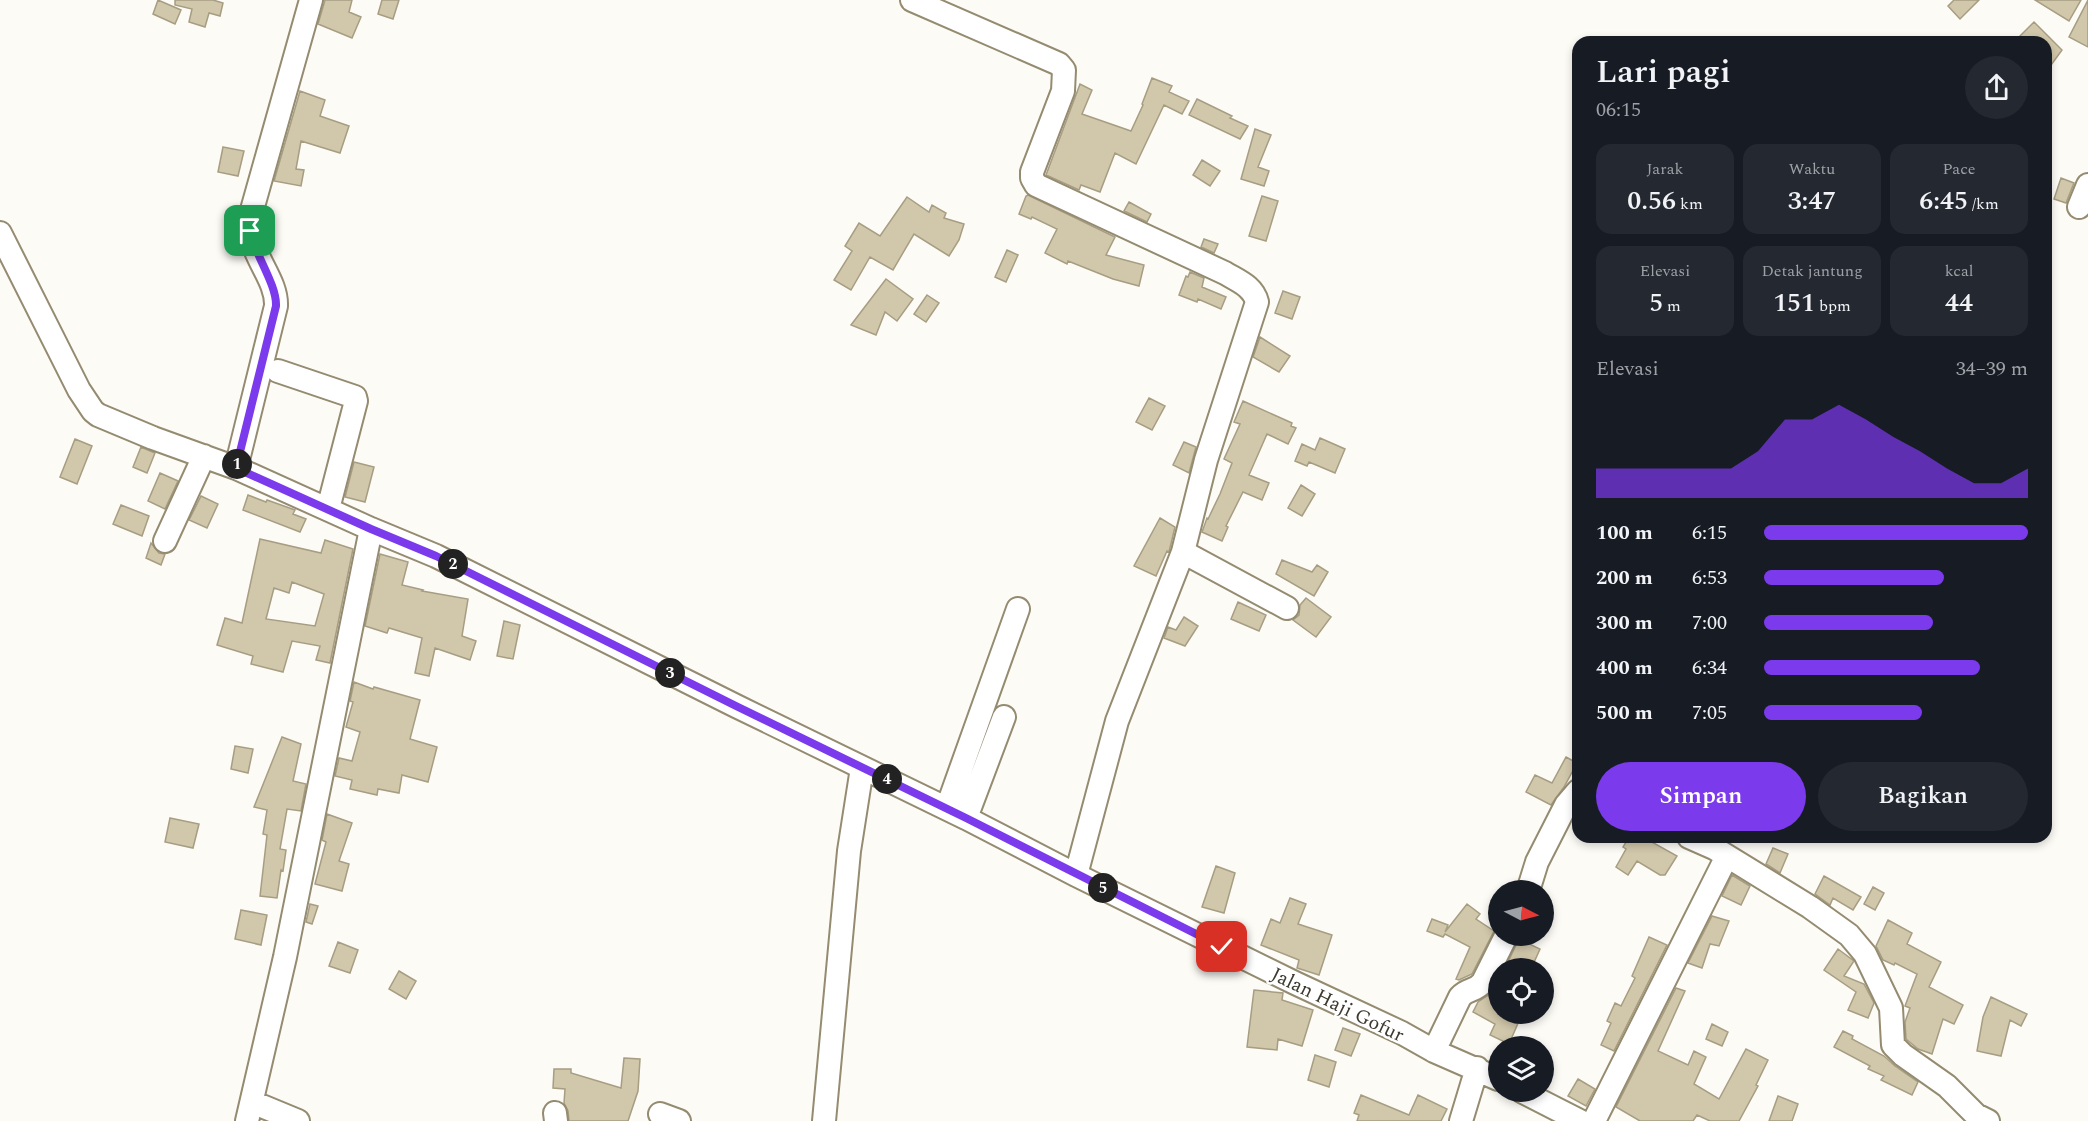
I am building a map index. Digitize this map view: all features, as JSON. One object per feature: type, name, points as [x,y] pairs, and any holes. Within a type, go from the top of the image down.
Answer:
[{"type":"street","points":[[236,468],[276,306],[273,291],[253,245],[250,231],[252,210],[310,0]]},
{"type":"street","points":[[912,0],[1059,64],[1064,70],[1063,91],[1032,172],[1036,185],[1226,273],[1254,293],[1257,302],[1206,460],[1183,552],[1117,721],[1076,875]]},
{"type":"street","points":[[2079,207],[2088,186]]},
{"type":"street","name":"Jalan Haji Gofur","points":[[0,233],[79,390],[93,411],[105,418],[236,468],[436,556],[957,813],[1076,875],[1434,1051],[1488,1074]]},
{"type":"street","points":[[279,371],[355,397],[356,401],[328,509]]},
{"type":"street","points":[[165,542],[204,456]]},
{"type":"street","points":[[298,1121],[250,1112],[285,957],[371,529]]},
{"type":"street","points":[[1183,552],[1287,608]]},
{"type":"street","points":[[957,813],[1018,609]]},
{"type":"street","points":[[957,813],[1004,717]]},
{"type":"street","points":[[824,1121],[849,851],[862,768]]},
{"type":"street","points":[[1531,880],[1537,862],[1566,805],[1572,798]]},
{"type":"street","points":[[1703,843],[1810,907],[1849,935],[1865,954],[1891,1008],[1893,1045],[1903,1055],[1947,1086],[1976,1114],[1988,1121]]},
{"type":"street","points":[[1594,1121],[1727,856]]},
{"type":"street","points":[[1434,1051],[1460,997],[1465,992],[1478,989],[1501,946]]},
{"type":"street","points":[[1461,1121],[1477,1068]]},
{"type":"street","points":[[1543,1102],[1580,1121]]},
{"type":"building","points":[[158,0],[181,10],[175,24],[153,14]]},
{"type":"building","points":[[175,0],[213,0],[223,3],[220,16],[209,13],[205,27],[189,22],[192,9],[175,5]]},
{"type":"building","points":[[325,0],[352,0],[349,12],[361,17],[352,38],[318,24]]},
{"type":"building","points":[[382,0],[399,0],[393,19],[378,14]]},
{"type":"building","points":[[1954,0],[1979,0],[1960,19],[1948,6]]},
{"type":"building","points":[[2035,0],[2081,0],[2069,21]]},
{"type":"building","points":[[2088,0],[2088,47],[2069,37]]},
{"type":"building","points":[[2034,22],[2048,36],[2020,36]]},
{"type":"building","points":[[2052,40],[2062,50],[2052,64]]},
{"type":"building","points":[[1152,78],[1172,86],[1169,92],[1189,101],[1182,114],[1164,105],[1136,164],[1115,153],[1100,192],[1081,185],[1079,190],[1046,175],[1080,84],[1092,90],[1082,114],[1131,131]]},
{"type":"building","points":[[300,91],[325,100],[320,116],[349,126],[340,153],[301,141],[296,169],[304,170],[301,186],[274,181]]},
{"type":"building","points":[[1197,99],[1248,126],[1240,139],[1189,115]]},
{"type":"building","points":[[1255,129],[1271,135],[1258,167],[1269,171],[1264,186],[1241,179]]},
{"type":"building","points":[[223,147],[244,151],[238,176],[218,172]]},
{"type":"building","points":[[1202,160],[1220,171],[1210,186],[1193,175]]},
{"type":"building","points":[[2061,178],[2074,183],[2066,203],[2054,199]]},
{"type":"building","points":[[1028,195],[1115,237],[1106,255],[1144,265],[1139,286],[1113,279],[1068,261],[1067,264],[1045,253],[1057,229],[1032,217],[1031,219],[1019,214]]},
{"type":"building","points":[[1262,196],[1278,201],[1266,241],[1249,236]]},
{"type":"building","points":[[907,197],[929,212],[932,205],[946,213],[944,218],[964,224],[959,240],[949,256],[914,234],[893,270],[870,257],[851,290],[834,280],[852,251],[845,246],[859,223],[880,236]]},
{"type":"building","points":[[1129,202],[1151,214],[1147,222],[1124,211]]},
{"type":"building","points":[[1204,239],[1218,244],[1214,253],[1201,247]]},
{"type":"building","points":[[1007,250],[1018,255],[1006,282],[995,277]]},
{"type":"building","points":[[1190,272],[1204,278],[1202,287],[1226,297],[1221,309],[1198,299],[1197,302],[1179,295],[1186,276],[1188,277]]},
{"type":"building","points":[[886,279],[913,299],[897,321],[885,312],[876,335],[851,325]]},
{"type":"building","points":[[1283,291],[1300,297],[1292,319],[1275,313]]},
{"type":"building","points":[[927,295],[939,303],[926,322],[914,314]]},
{"type":"building","points":[[1260,337],[1290,356],[1279,372],[1253,357]]},
{"type":"building","points":[[1149,398],[1165,406],[1152,430],[1136,422]]},
{"type":"building","points":[[1243,401],[1292,423],[1291,426],[1296,428],[1288,444],[1267,434],[1249,475],[1269,483],[1262,500],[1243,492],[1226,526],[1228,527],[1222,541],[1202,532],[1232,463],[1224,459],[1240,424],[1234,422]]},
{"type":"building","points":[[1320,438],[1345,449],[1335,473],[1309,462],[1307,466],[1295,461],[1302,444],[1315,450]]},
{"type":"building","points":[[75,439],[92,446],[77,484],[60,477]]},
{"type":"building","points":[[1184,442],[1196,447],[1189,473],[1173,465]]},
{"type":"building","points":[[141,447],[155,453],[147,473],[133,467]]},
{"type":"building","points":[[354,462],[374,467],[365,502],[345,497]]},
{"type":"building","points":[[160,473],[178,481],[165,509],[148,501]]},
{"type":"building","points":[[1301,485],[1315,494],[1302,516],[1288,508]]},
{"type":"building","points":[[248,495],[295,510],[293,514],[306,519],[300,532],[243,510]]},
{"type":"building","points":[[201,496],[218,504],[207,528],[189,520]]},
{"type":"building","points":[[121,505],[149,516],[142,536],[113,524]]},
{"type":"building","points":[[1160,518],[1175,527],[1169,552],[1167,551],[1156,576],[1134,566]]},
{"type":"building","points":[[260,539],[321,553],[325,540],[353,549],[330,663],[316,660],[320,646],[292,641],[283,672],[251,664],[253,656],[217,645],[225,618],[242,623]],"holes":[[[292,582],[324,594],[315,626],[266,619],[274,588],[289,593]]]},
{"type":"building","points":[[151,543],[159,553],[165,554],[161,565],[146,558]]},
{"type":"building","points":[[380,554],[408,562],[402,585],[468,599],[462,636],[476,641],[470,660],[435,648],[429,676],[415,673],[422,638],[389,628],[387,633],[365,626]]},
{"type":"building","points":[[1282,560],[1312,572],[1317,565],[1328,572],[1314,596],[1276,574]]},
{"type":"building","points":[[1306,598],[1331,617],[1316,637],[1293,620],[1299,615],[1300,605]]},
{"type":"building","points":[[1238,602],[1266,615],[1259,631],[1231,619]]},
{"type":"building","points":[[1184,617],[1198,626],[1185,646],[1164,638],[1168,627],[1176,630]]},
{"type":"building","points":[[504,621],[520,625],[513,659],[497,656]]},
{"type":"building","points":[[354,682],[420,700],[410,739],[437,747],[428,782],[402,775],[399,793],[378,789],[377,795],[350,789],[352,780],[335,776],[339,758],[352,761],[360,732],[346,727],[353,702],[350,701]]},
{"type":"building","points":[[282,737],[301,744],[293,781],[306,784],[301,811],[287,809],[280,849],[286,850],[277,898],[260,896],[267,835],[263,834],[267,810],[254,807]]},
{"type":"building","points":[[235,746],[253,749],[248,773],[231,769]]},
{"type":"building","points":[[1566,757],[1572,760],[1572,772],[1551,805],[1526,792],[1535,775],[1552,783]]},
{"type":"building","points":[[327,814],[352,823],[339,861],[349,864],[342,891],[315,884],[326,842],[322,840]]},
{"type":"building","points":[[170,818],[199,824],[193,848],[165,842]]},
{"type":"building","points":[[1625,843],[1654,843],[1677,856],[1665,875],[1660,875],[1637,861],[1628,875],[1616,867],[1626,849],[1623,847]]},
{"type":"building","points":[[1773,848],[1788,854],[1780,873],[1766,864]]},
{"type":"building","points":[[1216,866],[1235,873],[1224,913],[1202,907]]},
{"type":"building","points":[[1732,875],[1750,886],[1741,905],[1722,896]]},
{"type":"building","points":[[1824,876],[1861,897],[1853,910],[1833,898],[1830,905],[1815,894]]},
{"type":"building","points":[[1873,887],[1884,893],[1875,910],[1864,904]]},
{"type":"building","points":[[1290,898],[1306,904],[1298,924],[1332,935],[1319,975],[1297,968],[1299,960],[1261,945],[1271,919],[1280,923]]},
{"type":"building","points":[[310,904],[318,906],[312,924],[306,922]]},
{"type":"building","points":[[1467,904],[1480,914],[1476,919],[1488,927],[1488,943],[1472,974],[1459,980],[1456,979],[1470,947],[1445,934],[1443,937],[1427,931],[1432,919],[1448,925],[1445,932]]},
{"type":"building","points":[[241,910],[267,915],[261,945],[235,939]]},
{"type":"building","points":[[1712,916],[1729,921],[1719,946],[1710,944],[1702,968],[1688,963]]},
{"type":"building","points":[[1888,920],[1912,933],[1907,944],[1941,962],[1929,987],[1963,1005],[1954,1024],[1943,1019],[1932,1054],[1918,1049],[1906,1039],[1905,1022],[1910,1008],[1905,1006],[1917,974],[1883,960],[1876,946]]},
{"type":"building","points":[[1649,937],[1667,945],[1614,1051],[1601,1045],[1611,1023],[1607,1021],[1615,1003],[1621,1006],[1635,978],[1632,976]]},
{"type":"building","points":[[338,942],[358,950],[350,973],[329,966]]},
{"type":"building","points":[[1516,946],[1534,946],[1540,949],[1536,958],[1510,958]]},
{"type":"building","points":[[1838,949],[1854,961],[1844,976],[1864,984],[1874,1003],[1868,1018],[1848,1010],[1856,992],[1824,970]]},
{"type":"building","points":[[399,971],[416,981],[406,999],[389,989]]},
{"type":"building","points":[[1676,988],[1685,991],[1658,1051],[1688,1065],[1694,1051],[1706,1057],[1694,1084],[1719,1099],[1746,1049],[1768,1060],[1756,1085],[1758,1086],[1739,1121],[1710,1121],[1697,1115],[1693,1121],[1640,1121],[1616,1107]]},
{"type":"building","points":[[1254,990],[1283,993],[1282,1000],[1313,1010],[1302,1046],[1278,1039],[1277,1050],[1247,1047]]},
{"type":"building","points":[[1488,995],[1488,1020],[1473,1012],[1478,1002]]},
{"type":"building","points":[[1991,997],[2027,1014],[2021,1026],[2010,1020],[2001,1056],[1977,1051],[1983,1017]]},
{"type":"building","points":[[1495,1024],[1518,1024],[1512,1036],[1490,1035]]},
{"type":"building","points":[[1712,1024],[1728,1032],[1722,1046],[1706,1039]]},
{"type":"building","points":[[1343,1028],[1360,1034],[1351,1056],[1335,1050]]},
{"type":"building","points":[[1843,1031],[1853,1036],[1852,1039],[1884,1056],[1918,1082],[1912,1095],[1881,1080],[1884,1076],[1868,1069],[1870,1066],[1834,1047]]},
{"type":"building","points":[[1315,1055],[1336,1062],[1329,1087],[1308,1080]]},
{"type":"building","points":[[624,1058],[640,1059],[638,1091],[628,1121],[569,1121],[564,1103],[565,1089],[553,1088],[554,1069],[571,1069],[571,1073],[621,1088]]},
{"type":"building","points":[[1578,1079],[1595,1089],[1586,1106],[1568,1096]]},
{"type":"building","points":[[1361,1095],[1409,1115],[1418,1095],[1447,1109],[1441,1121],[1357,1121],[1359,1115],[1354,1113]]},
{"type":"building","points":[[1778,1096],[1798,1104],[1792,1121],[1769,1121]]},
{"type":"route","points":[[250,231],[253,245],[276,297],[276,306],[236,468],[436,556],[1222,947]]}]
